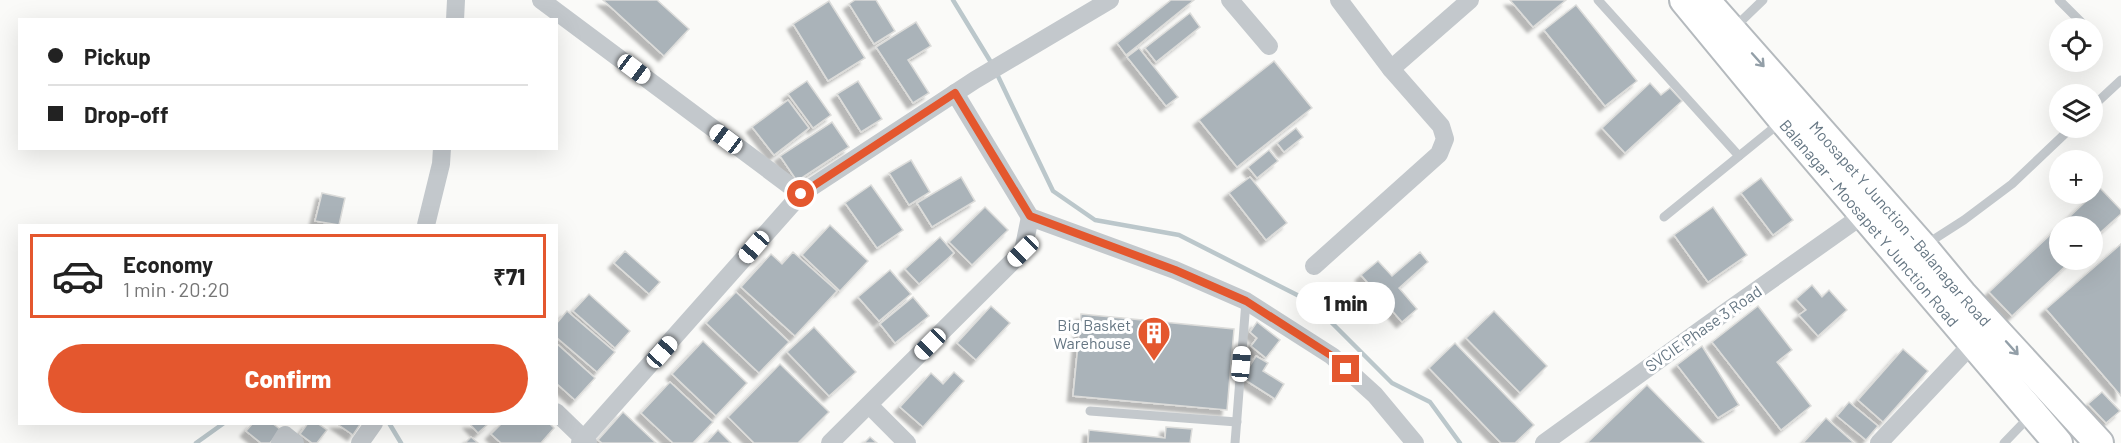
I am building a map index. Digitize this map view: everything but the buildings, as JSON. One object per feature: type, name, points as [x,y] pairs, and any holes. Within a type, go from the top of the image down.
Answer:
[{"type":"main road","name":"Balanagar - Moosapet Y Junction Road","points":[[1684,0],[1863,215],[2058,443]]},
{"type":"main road","name":"Moosapet Y Junction - Balanagar Road","points":[[1717,11],[1923,246],[1962,294],[2099,443]]},
{"type":"street","points":[[455,18],[456,0]]},
{"type":"street","points":[[541,0],[801,194]]},
{"type":"street","points":[[558,414],[584,442],[801,194],[1016,54],[1110,0]]},
{"type":"street","points":[[1230,0],[1269,46]]},
{"type":"street","points":[[1314,266],[1439,153],[1445,140],[1441,126],[1391,69],[1339,0]]},
{"type":"street","points":[[1391,69],[1470,0]]},
{"type":"street","points":[[955,93],[1030,216],[1175,270],[1246,301],[1332,356],[1375,395],[1415,443]]},
{"type":"street","points":[[426,224],[441,164],[442,150]]},
{"type":"street","name":"SVCIE Phase 3 Road","points":[[1544,443],[1863,215]]},
{"type":"street","points":[[830,443],[1023,251],[1030,216]]},
{"type":"street","points":[[1879,443],[1973,343]]},
{"type":"street","points":[[869,405],[907,443]]},
{"type":"street","points":[[360,443],[373,425]]},
{"type":"street","points":[[280,443],[285,435],[295,443]]},
{"type":"lane","points":[[1598,0],[1739,156]]},
{"type":"lane","points":[[1717,11],[1763,0]]},
{"type":"lane","points":[[2059,0],[2077,18]]},
{"type":"lane","points":[[2103,97],[2121,80]]},
{"type":"lane","points":[[1664,217],[1783,120]]},
{"type":"lane","points":[[1923,246],[1964,220],[2012,184],[2060,138]]},
{"type":"lane","points":[[1235,443],[1246,301]]},
{"type":"lane","points":[[1090,411],[1236,422]]},
{"type":"lane","points":[[2004,443],[2033,413]]},
{"type":"waterway","points":[[953,0],[992,64]]},
{"type":"waterway","points":[[996,72],[1053,191],[1095,220],[1179,235],[1311,302],[1392,383],[1430,402],[1460,443]]},
{"type":"waterway","points":[[196,443],[221,425]]},
{"type":"waterway","points":[[390,425],[401,443]]},
{"type":"place","name":"Big Basket Warehouse","points":[[1154,362]]},
{"type":"route","points":[[801,194],[955,93],[1030,216],[1175,270],[1246,301],[1332,356],[1346,369]]}]
